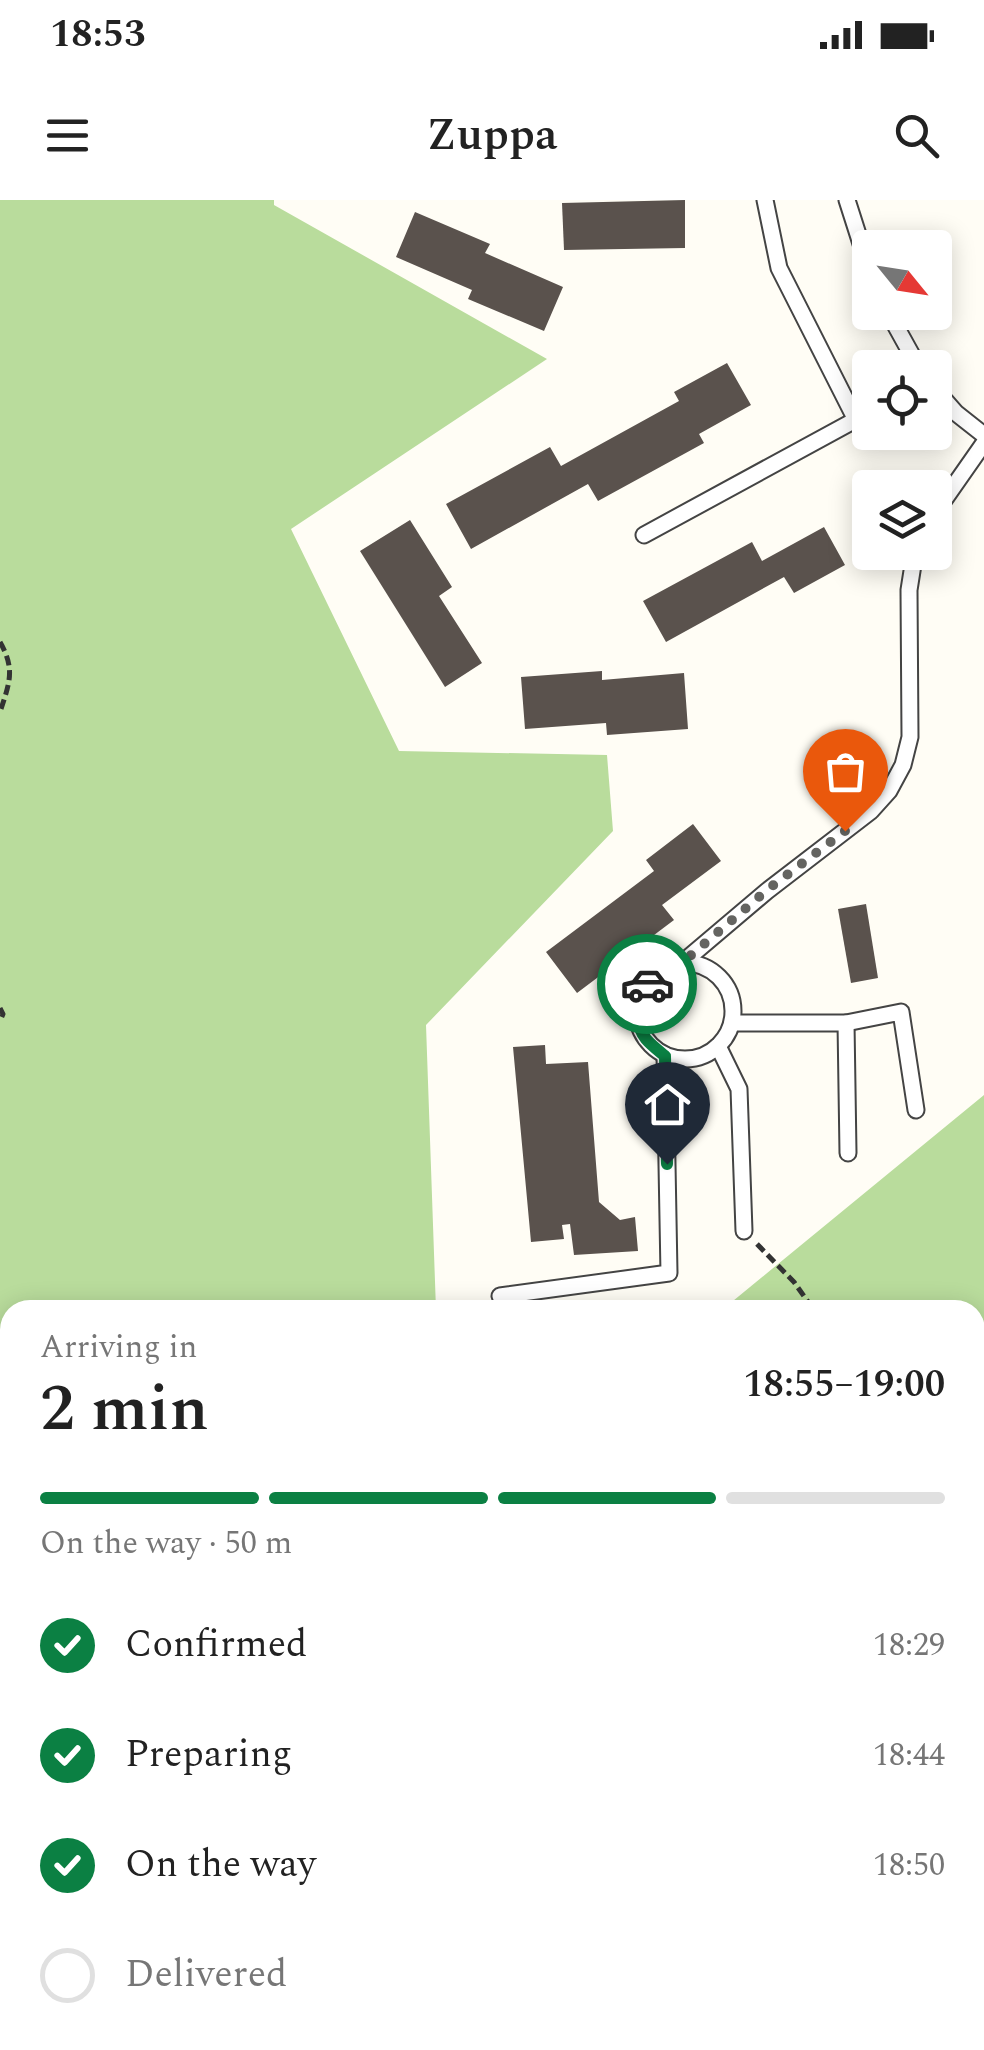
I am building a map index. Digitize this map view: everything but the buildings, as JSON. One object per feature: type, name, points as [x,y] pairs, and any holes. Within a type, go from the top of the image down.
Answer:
[{"type":"lane","points":[[765,200],[779,268],[852,397]]},
{"type":"lane","points":[[847,200],[857,230]]},
{"type":"lane","points":[[952,409],[984,439],[952,487]]},
{"type":"lane","points":[[644,535],[852,422]]},
{"type":"lane","points":[[682,963],[767,890],[872,811],[889,791],[903,765],[910,738],[912,570]]},
{"type":"lane","points":[[682,963],[707,968],[730,993],[732,1022],[718,1046],[694,1059],[665,1056],[647,1041],[640,1029],[637,1013],[642,990],[669,965],[682,963]]},
{"type":"lane","points":[[732,1022],[846,1022],[901,1012],[916,1110]]},
{"type":"lane","points":[[846,1022],[848,1153]]},
{"type":"lane","points":[[718,1046],[738,1088],[744,1231]]},
{"type":"lane","points":[[500,1296],[669,1274],[665,1056]]},
{"type":"path","points":[[0,642],[8,656],[11,678],[0,712]]},
{"type":"path","points":[[0,1008],[0,1021]]},
{"type":"path","points":[[744,1231],[808,1300]]},
{"type":"green space","points":[[0,200],[274,200],[274,205],[547,359],[291,529],[399,751],[607,755],[613,831],[426,1025],[436,1300],[0,1300]]},
{"type":"green space","points":[[984,1095],[984,1300],[734,1300]]},
{"type":"way so far","points":[[647,984],[669,965],[682,963],[767,890],[845,831]]},
{"type":"route","points":[[647,984],[637,1013],[647,1041],[665,1056],[667,1164]]}]
